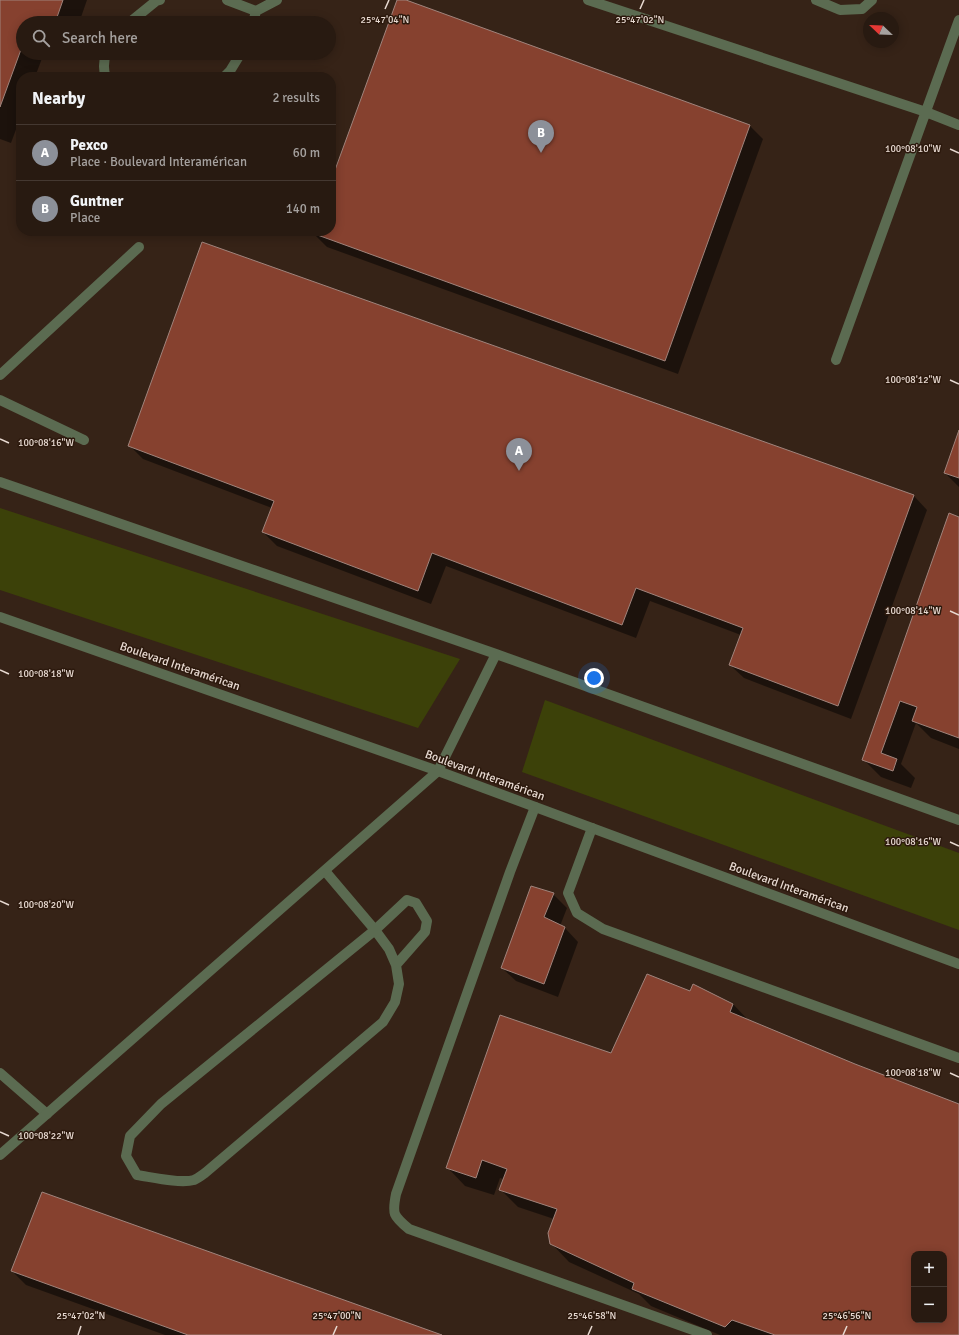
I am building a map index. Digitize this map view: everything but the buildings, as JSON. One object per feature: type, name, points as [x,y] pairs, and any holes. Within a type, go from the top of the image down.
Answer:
[{"type":"street","points":[[138,16],[156,1],[160,0]]},
{"type":"street","points":[[227,0],[256,11],[278,0]]},
{"type":"street","points":[[588,0],[926,112],[959,125]]},
{"type":"street","points":[[816,0],[840,10],[862,9],[872,0]]},
{"type":"street","points":[[255,16],[256,11]]},
{"type":"street","points":[[836,360],[959,20]]},
{"type":"street","points":[[104,60],[105,72]]},
{"type":"street","points":[[230,72],[237,60]]},
{"type":"street","points":[[0,375],[139,247]]},
{"type":"street","points":[[0,400],[84,440]]},
{"type":"street","points":[[0,482],[496,654],[959,820]]},
{"type":"street","name":"Boulevard Interamérican","points":[[0,617],[438,771],[959,964]]},
{"type":"street","points":[[0,1155],[438,771],[496,654]]},
{"type":"street","points":[[535,807],[507,880],[399,1187],[393,1209],[397,1219],[408,1229],[708,1335]]},
{"type":"street","points":[[592,828],[568,893],[577,913],[602,929],[959,1058]]},
{"type":"street","points":[[325,870],[375,930],[389,949],[396,965],[399,984],[395,1002],[383,1022],[205,1173],[194,1180],[164,1180],[137,1175],[126,1156],[130,1136],[156,1109],[375,930],[407,900],[416,902],[427,921],[425,932],[396,965]]},
{"type":"street","points":[[0,1073],[47,1114]]},
{"type":"green space","points":[[0,508],[460,659],[418,728],[0,590]]},
{"type":"green space","points":[[545,700],[959,853],[959,930],[522,772]]},
{"type":"place","name":"Guntner","points":[[541,153]]},
{"type":"place","name":"Pexco","points":[[519,471]]}]
